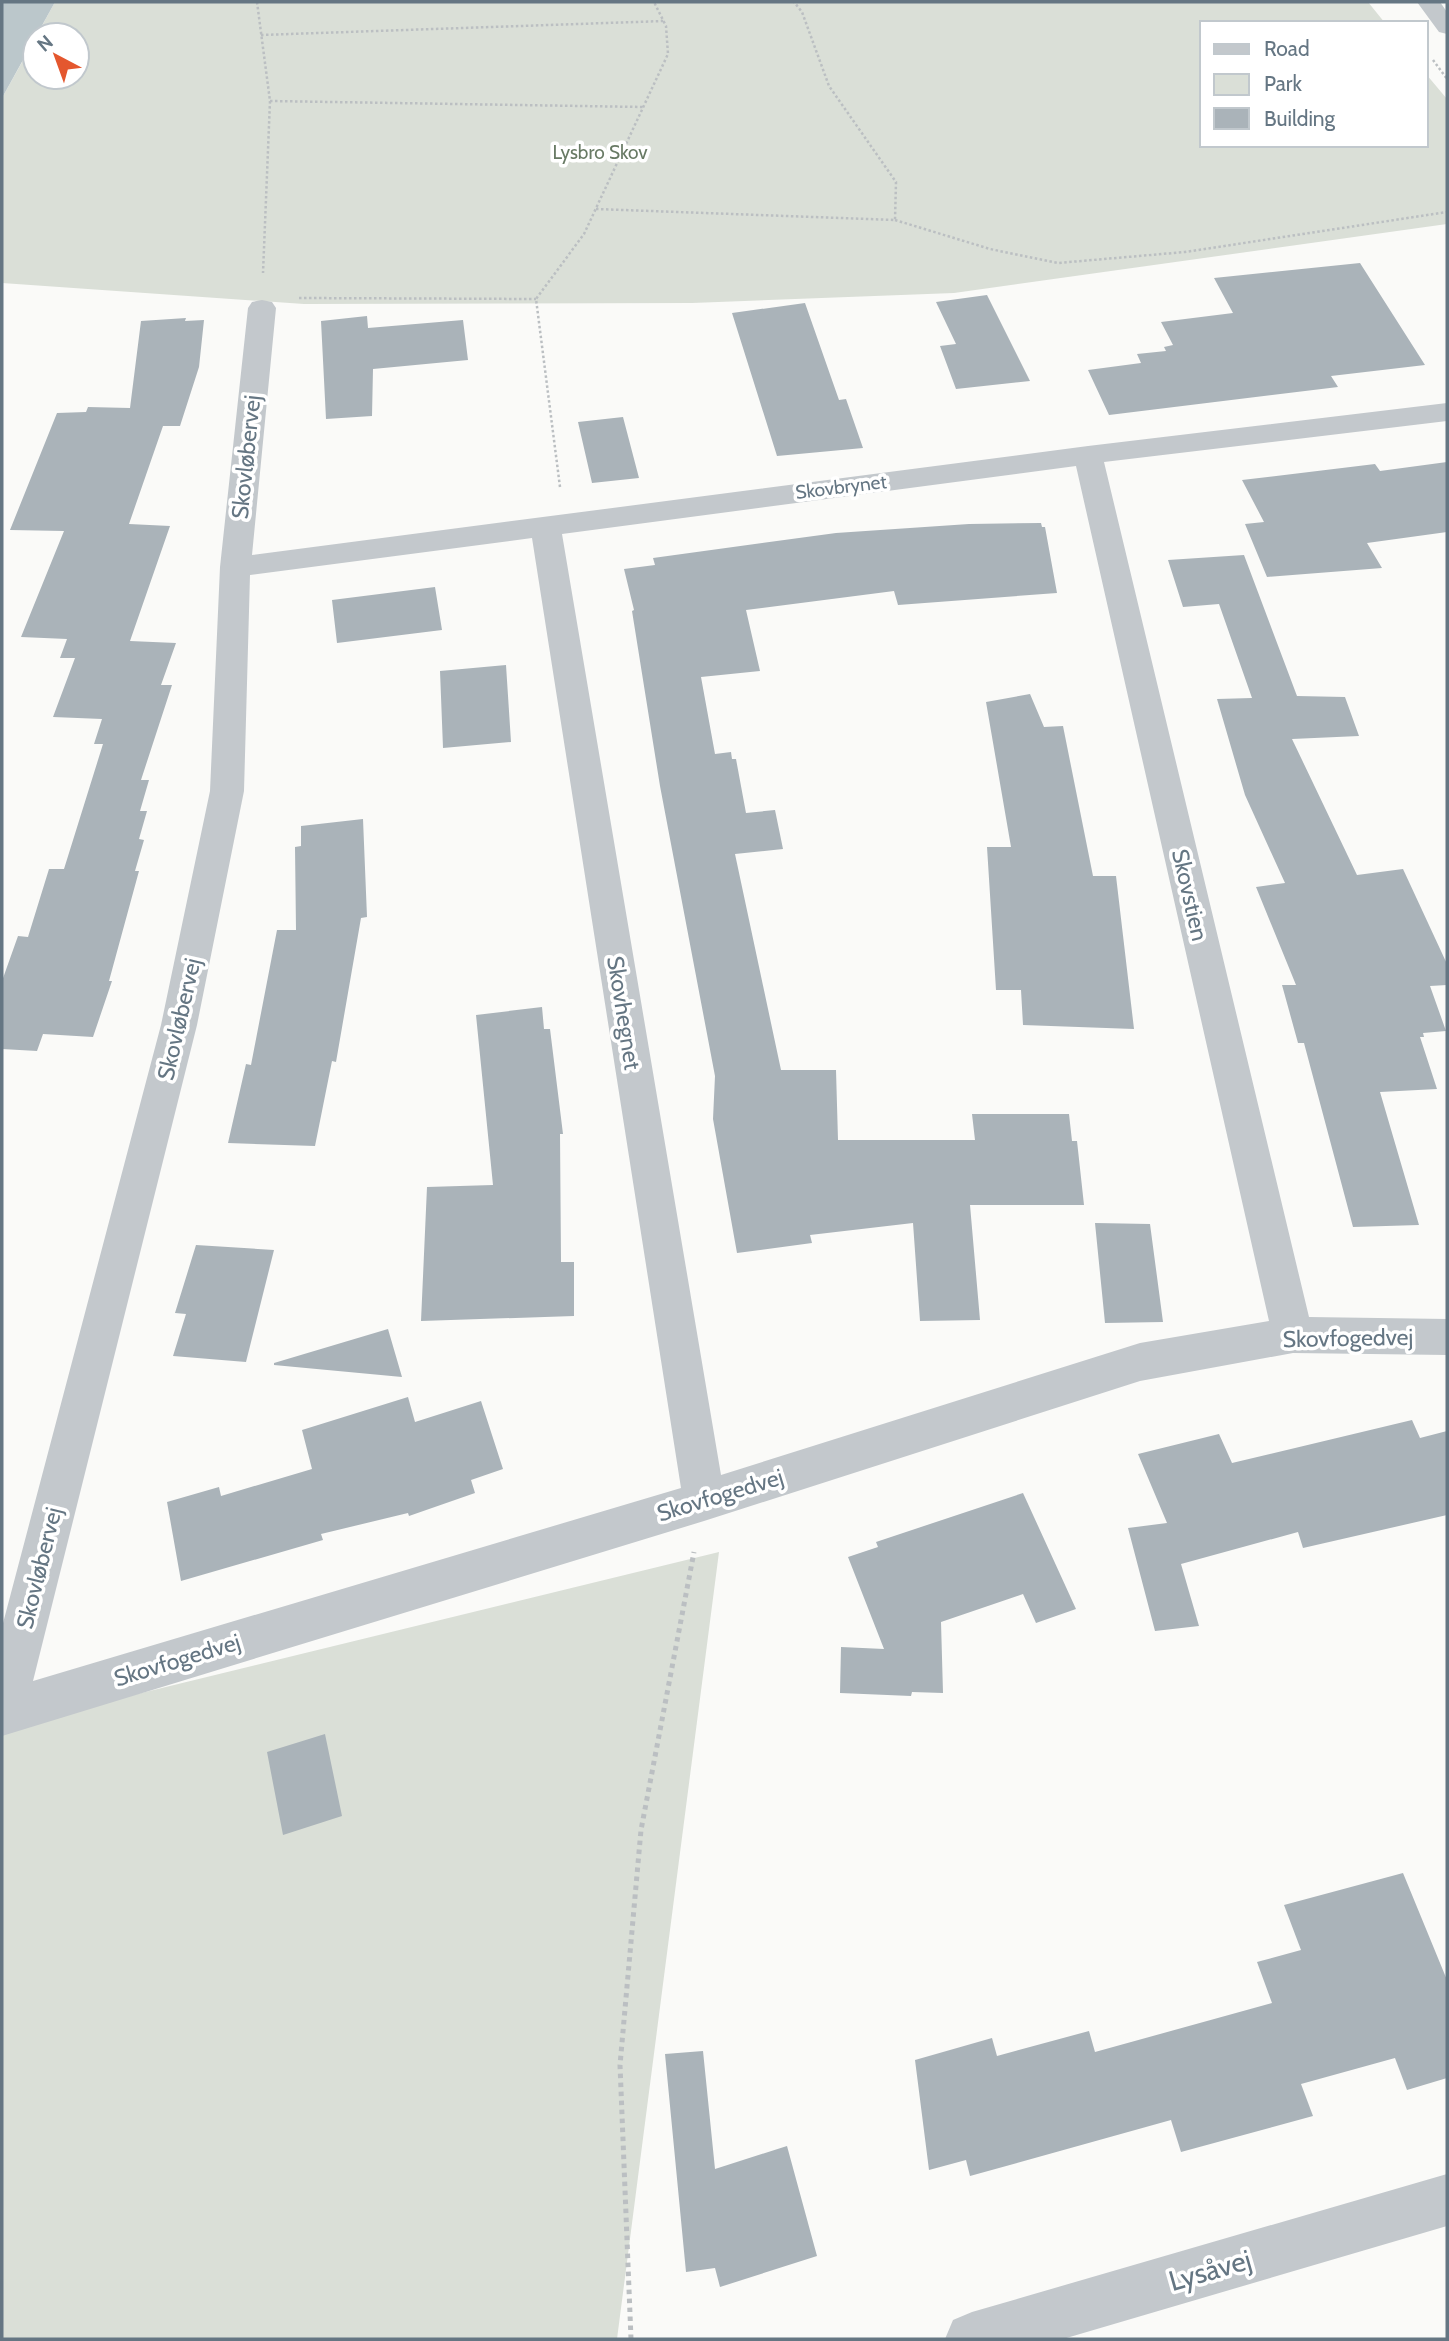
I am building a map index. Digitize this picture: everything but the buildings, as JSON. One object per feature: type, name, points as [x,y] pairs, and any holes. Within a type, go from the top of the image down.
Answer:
[{"type":"street","points":[[1427,2],[1447,27]]},
{"type":"street","name":"Skovløbervej","points":[[2,1713],[179,1025],[227,790],[235,567],[262,303]]},
{"type":"street","name":"Skovbrynet","points":[[235,567],[1088,455],[1447,412]]},
{"type":"street","name":"Skovstien","points":[[1088,455],[1293,1335]]},
{"type":"street","name":"Skovhegnet","points":[[555,524],[704,1501]]},
{"type":"street","name":"Skovfogedvej","points":[[2,1713],[704,1501],[1140,1362],[1293,1335],[1447,1337]]},
{"type":"street","name":"Lysåvej","points":[[972,2339],[1447,2200]]},
{"type":"path","points":[[257,2],[270,101],[262,303],[536,299]]},
{"type":"path","points":[[555,524],[536,299],[584,234],[668,54],[664,21],[654,2]]},
{"type":"path","points":[[794,2],[802,12],[829,86],[896,182],[895,220]]},
{"type":"path","points":[[261,34],[664,21]]},
{"type":"path","points":[[1428,54],[1447,79]]},
{"type":"path","points":[[270,101],[643,107]]},
{"type":"path","points":[[596,209],[895,220],[990,249],[1058,263],[1185,252],[1447,212]]},
{"type":"path","points":[[631,2339],[620,2066],[641,1830],[704,1501]]},
{"type":"green space","name":"Lysbro Skov","points":[[55,2],[1368,2],[1383,21],[1200,21],[1200,147],[1428,147],[1428,76],[1447,99],[1447,224],[954,293],[692,303],[304,304],[2,283],[2,98],[21,64],[21,91],[91,91],[91,21],[45,21]]},
{"type":"green space","points":[[719,1552],[617,2339],[2,2339],[2,1727]]},
{"type":"shaded area","points":[[2,2],[55,2],[45,21],[21,21],[21,64],[2,98]]}]
